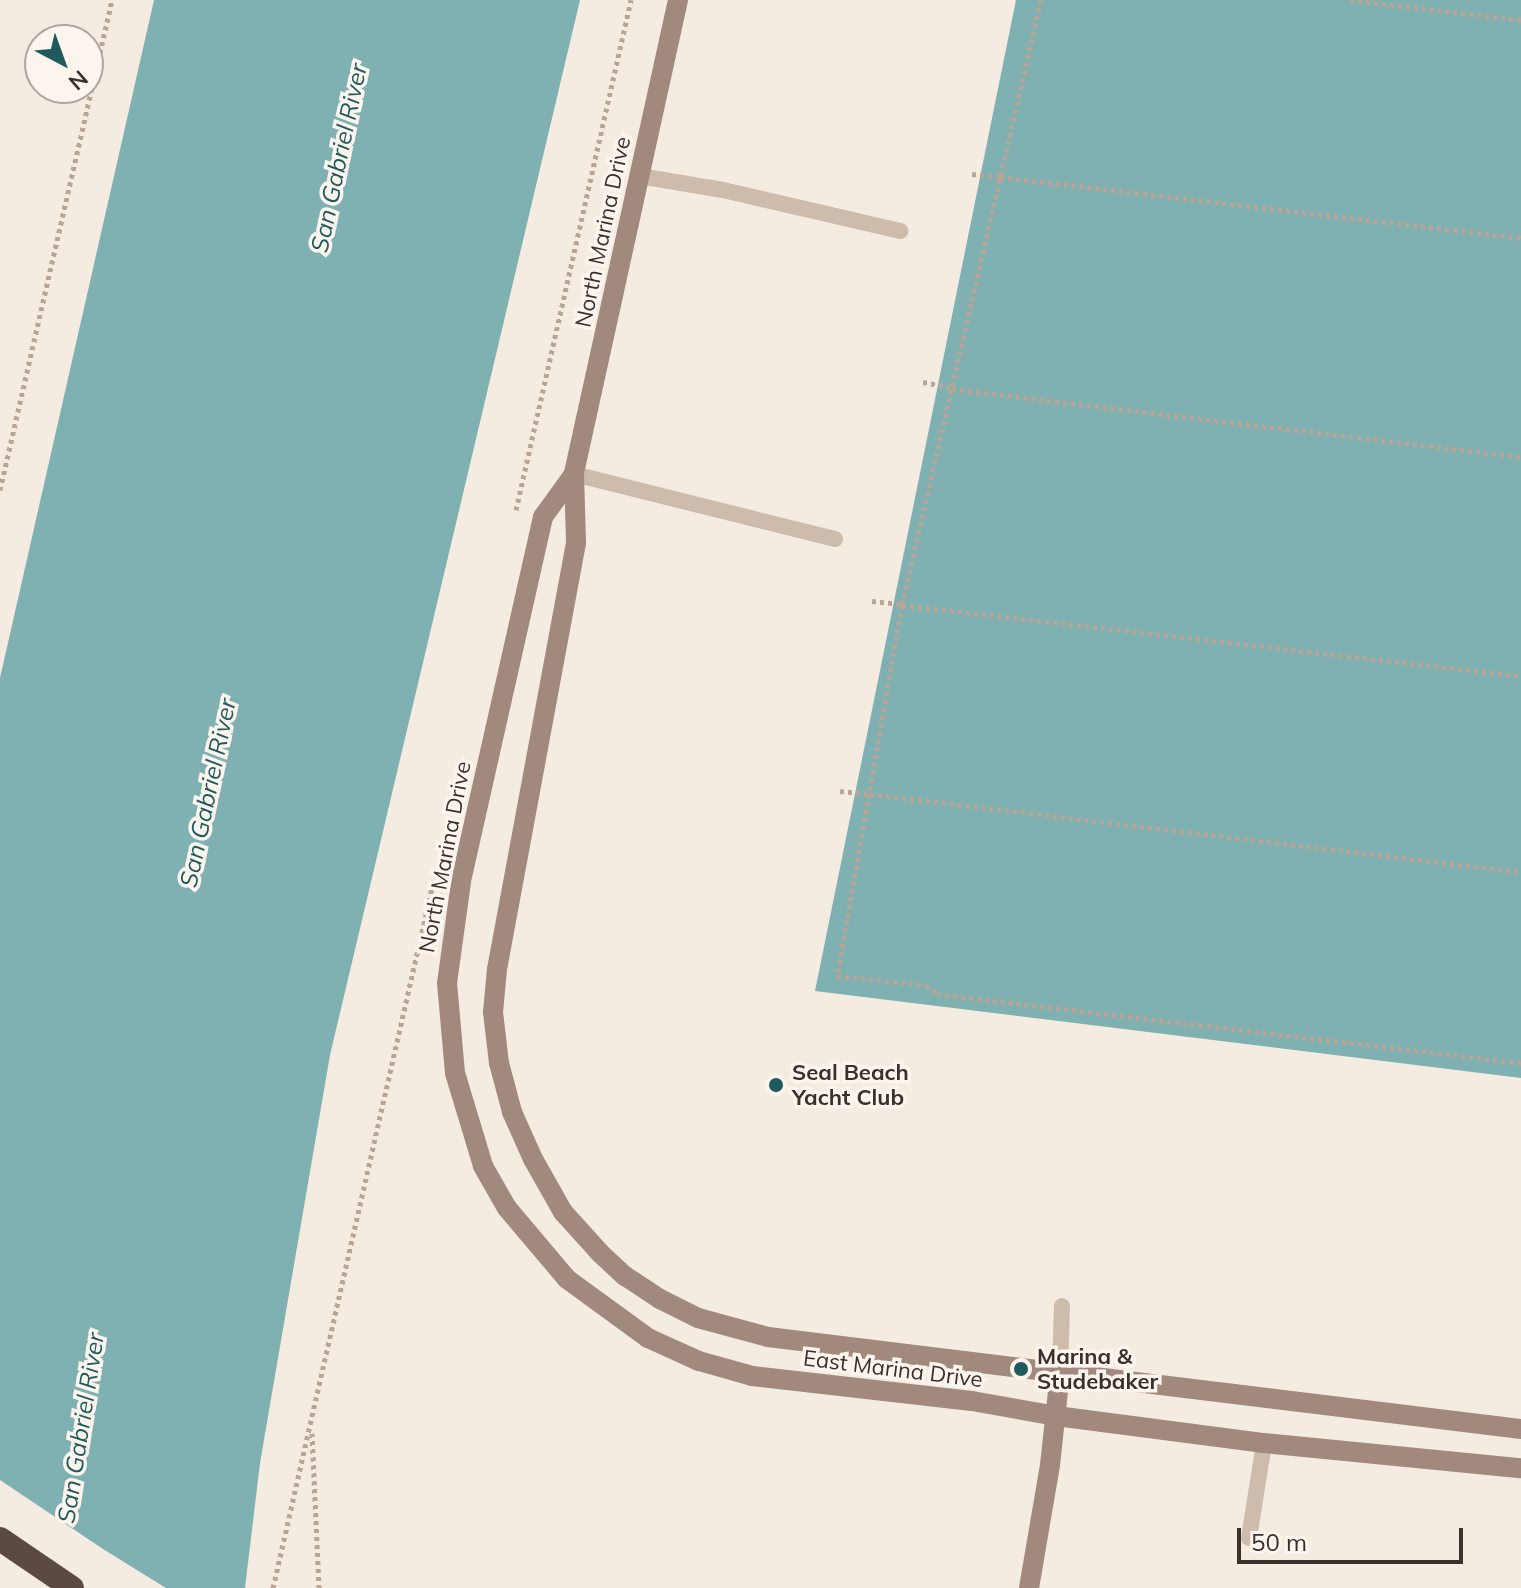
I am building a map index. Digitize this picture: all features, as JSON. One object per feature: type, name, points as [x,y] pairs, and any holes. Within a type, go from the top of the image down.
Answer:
[{"type":"highway","points":[[0,1539],[72,1588]]},
{"type":"main road","name":"North Marina Drive","points":[[625,1276],[563,1212],[533,1159],[512,1112],[499,1063],[493,1012],[502,934],[576,543],[578,516],[574,474],[678,0]]},
{"type":"main road","name":"North Marina Drive","points":[[574,474],[543,517],[457,904],[447,983],[455,1073],[483,1166],[507,1208],[536,1247],[567,1279],[606,1311]]},
{"type":"main road","name":"East Marina Drive","points":[[625,1276],[698,1318],[768,1337],[1521,1429]]},
{"type":"main road","name":"East Marina Drive","points":[[606,1311],[648,1338],[686,1355],[752,1376],[972,1401],[1056,1416],[1264,1443],[1521,1468]]},
{"type":"main road","points":[[1029,1588],[1060,1373]]},
{"type":"lane","points":[[640,176],[723,190],[900,231]]},
{"type":"lane","points":[[574,474],[835,539]]},
{"type":"lane","points":[[1060,1373],[1062,1306]]},
{"type":"lane","points":[[1249,1538],[1264,1443]]},
{"type":"path","points":[[0,490],[112,0]]},
{"type":"path","points":[[1041,0],[902,605],[837,976],[926,985],[937,994],[1521,1063]]},
{"type":"path","points":[[1350,0],[1521,20]]},
{"type":"path","points":[[972,174],[1521,238]]},
{"type":"path","points":[[1000,177],[1030,180]]},
{"type":"path","points":[[923,382],[980,393]]},
{"type":"path","points":[[952,389],[1521,457]]},
{"type":"path","points":[[872,601],[1521,676]]},
{"type":"path","points":[[902,605],[929,607]]},
{"type":"path","points":[[840,791],[896,797]]},
{"type":"path","points":[[870,794],[1521,872]]},
{"type":"path","points":[[273,1588],[297,1474],[312,1428],[319,1588]]},
{"type":"water","name":"San Gabriel River","points":[[154,0],[580,0],[330,1055],[260,1463],[245,1588],[0,1588],[0,678]]},
{"type":"water","points":[[1016,0],[1521,0],[1521,1078],[815,991]]},
{"type":"pier","points":[[0,1480],[103,1549],[166,1588],[0,1588]]},
{"type":"place","name":"Seal Beach Yacht Club","points":[[776,1085]]},
{"type":"place","name":"Marina & Studebaker","points":[[1021,1369]]}]
